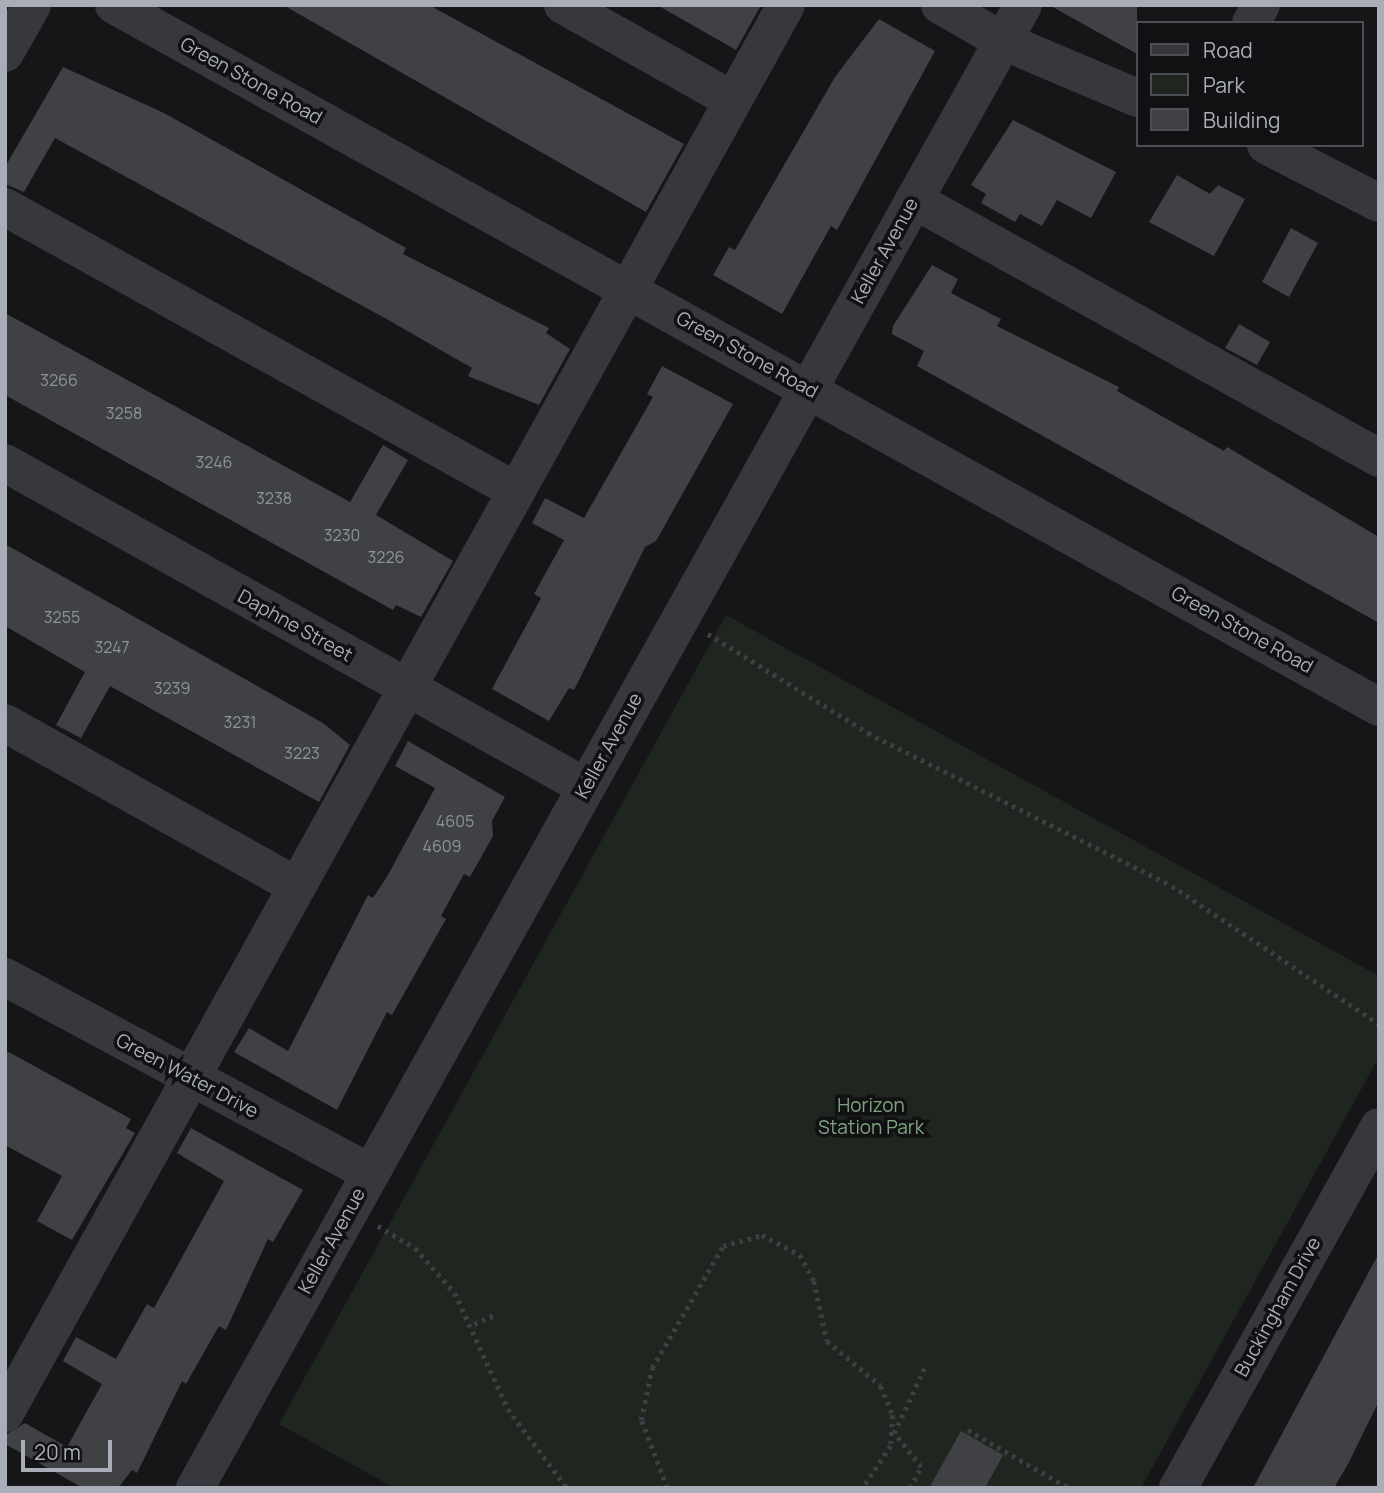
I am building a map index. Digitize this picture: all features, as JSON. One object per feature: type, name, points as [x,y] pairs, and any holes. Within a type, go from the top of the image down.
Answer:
[{"type":"street","points":[[5,54],[32,5]]},
{"type":"street","name":"Green Stone Road","points":[[114,5],[808,388],[1376,697]]},
{"type":"street","points":[[563,5],[732,100]]},
{"type":"street","points":[[5,1413],[188,1077],[409,690],[516,491],[786,5]]},
{"type":"street","points":[[940,5],[1003,41],[1136,98]]},
{"type":"street","name":"Keller Avenue","points":[[195,1488],[1023,5]]},
{"type":"street","points":[[1252,21],[1261,5]]},
{"type":"street","points":[[1270,147],[1379,203]]},
{"type":"street","points":[[914,200],[1379,458]]},
{"type":"street","points":[[5,206],[516,491]]},
{"type":"street","name":"Daphne Street","points":[[5,463],[586,787]]},
{"type":"street","points":[[5,723],[297,886]]},
{"type":"street","name":"Green Water Drive","points":[[5,977],[370,1173]]},
{"type":"street","name":"Buckingham Drive","points":[[1178,1488],[1379,1127]]},
{"type":"path","points":[[680,618],[868,733],[1172,886],[1379,1024]]},
{"type":"path","points":[[350,1210],[415,1248],[474,1324],[509,1409],[567,1488]]},
{"type":"path","points":[[667,1488],[646,1446],[642,1397],[708,1266],[723,1246],[745,1236],[774,1237],[800,1255],[814,1281],[827,1341],[881,1386],[894,1433],[921,1467],[910,1488]]},
{"type":"path","points":[[474,1324],[496,1314]]},
{"type":"path","points":[[863,1488],[894,1433],[925,1367]]},
{"type":"path","points":[[968,1430],[1069,1488]]},
{"type":"green space","name":"Horizon Station Park","points":[[726,615],[1379,976],[1379,1057],[1141,1488],[395,1488],[279,1424]]},
{"type":"building","points":[[283,5],[429,5],[684,144],[646,212]]},
{"type":"building","points":[[657,5],[761,5],[736,50]]},
{"type":"building","points":[[1049,5],[1137,5],[1136,53]]},
{"type":"building","points":[[879,19],[935,51],[837,230],[831,226],[782,314],[713,275],[729,247],[735,250],[835,77]]},
{"type":"building","points":[[63,67],[164,113],[406,248],[403,254],[549,328],[546,333],[570,349],[539,405],[468,376],[472,368],[55,138],[24,192],[5,184],[5,167]]},
{"type":"building","points":[[1013,120],[1116,172],[1091,218],[1057,200],[1042,226],[1020,214],[1015,222],[981,203],[986,194],[971,185]]},
{"type":"building","points":[[1177,175],[1210,194],[1218,185],[1245,199],[1214,256],[1149,222]]},
{"type":"building","points":[[1291,228],[1318,243],[1289,297],[1262,282]]},
{"type":"building","points":[[932,265],[958,279],[951,293],[1001,319],[997,326],[1119,387],[1117,391],[1224,451],[1227,447],[1379,537],[1379,623],[917,366],[924,351],[892,334],[893,326]]},
{"type":"building","points":[[5,313],[350,502],[383,445],[408,460],[376,515],[453,561],[421,617],[396,605],[393,610],[5,395]]},
{"type":"building","points":[[1239,324],[1270,342],[1257,365],[1225,348]]},
{"type":"building","points":[[662,366],[733,404],[656,541],[645,547],[574,690],[569,688],[549,721],[492,689],[541,598],[534,594],[564,540],[532,523],[545,498],[584,518],[653,397],[647,394]]},
{"type":"building","points":[[5,544],[323,723],[350,745],[319,802],[110,686],[81,738],[56,725],[85,672],[5,626]]},
{"type":"building","points":[[408,741],[505,797],[492,821],[493,836],[470,877],[464,874],[441,916],[446,919],[392,1015],[387,1012],[337,1110],[234,1052],[249,1028],[288,1051],[368,895],[373,898],[388,875],[435,788],[395,766]]},
{"type":"building","points":[[5,1050],[131,1119],[126,1128],[135,1133],[72,1240],[37,1221],[62,1176],[5,1145]]},
{"type":"building","points":[[191,1128],[303,1190],[273,1242],[268,1239],[226,1330],[219,1326],[186,1384],[182,1381],[137,1473],[132,1470],[118,1488],[83,1488],[5,1444],[5,1435],[25,1423],[67,1447],[102,1384],[63,1361],[76,1337],[116,1359],[147,1304],[154,1308],[224,1181],[177,1153]]},
{"type":"building","points":[[1379,1253],[1379,1401],[1349,1462],[1334,1488],[1253,1488]]},
{"type":"building","points":[[961,1431],[1003,1455],[985,1488],[929,1488]]}]
